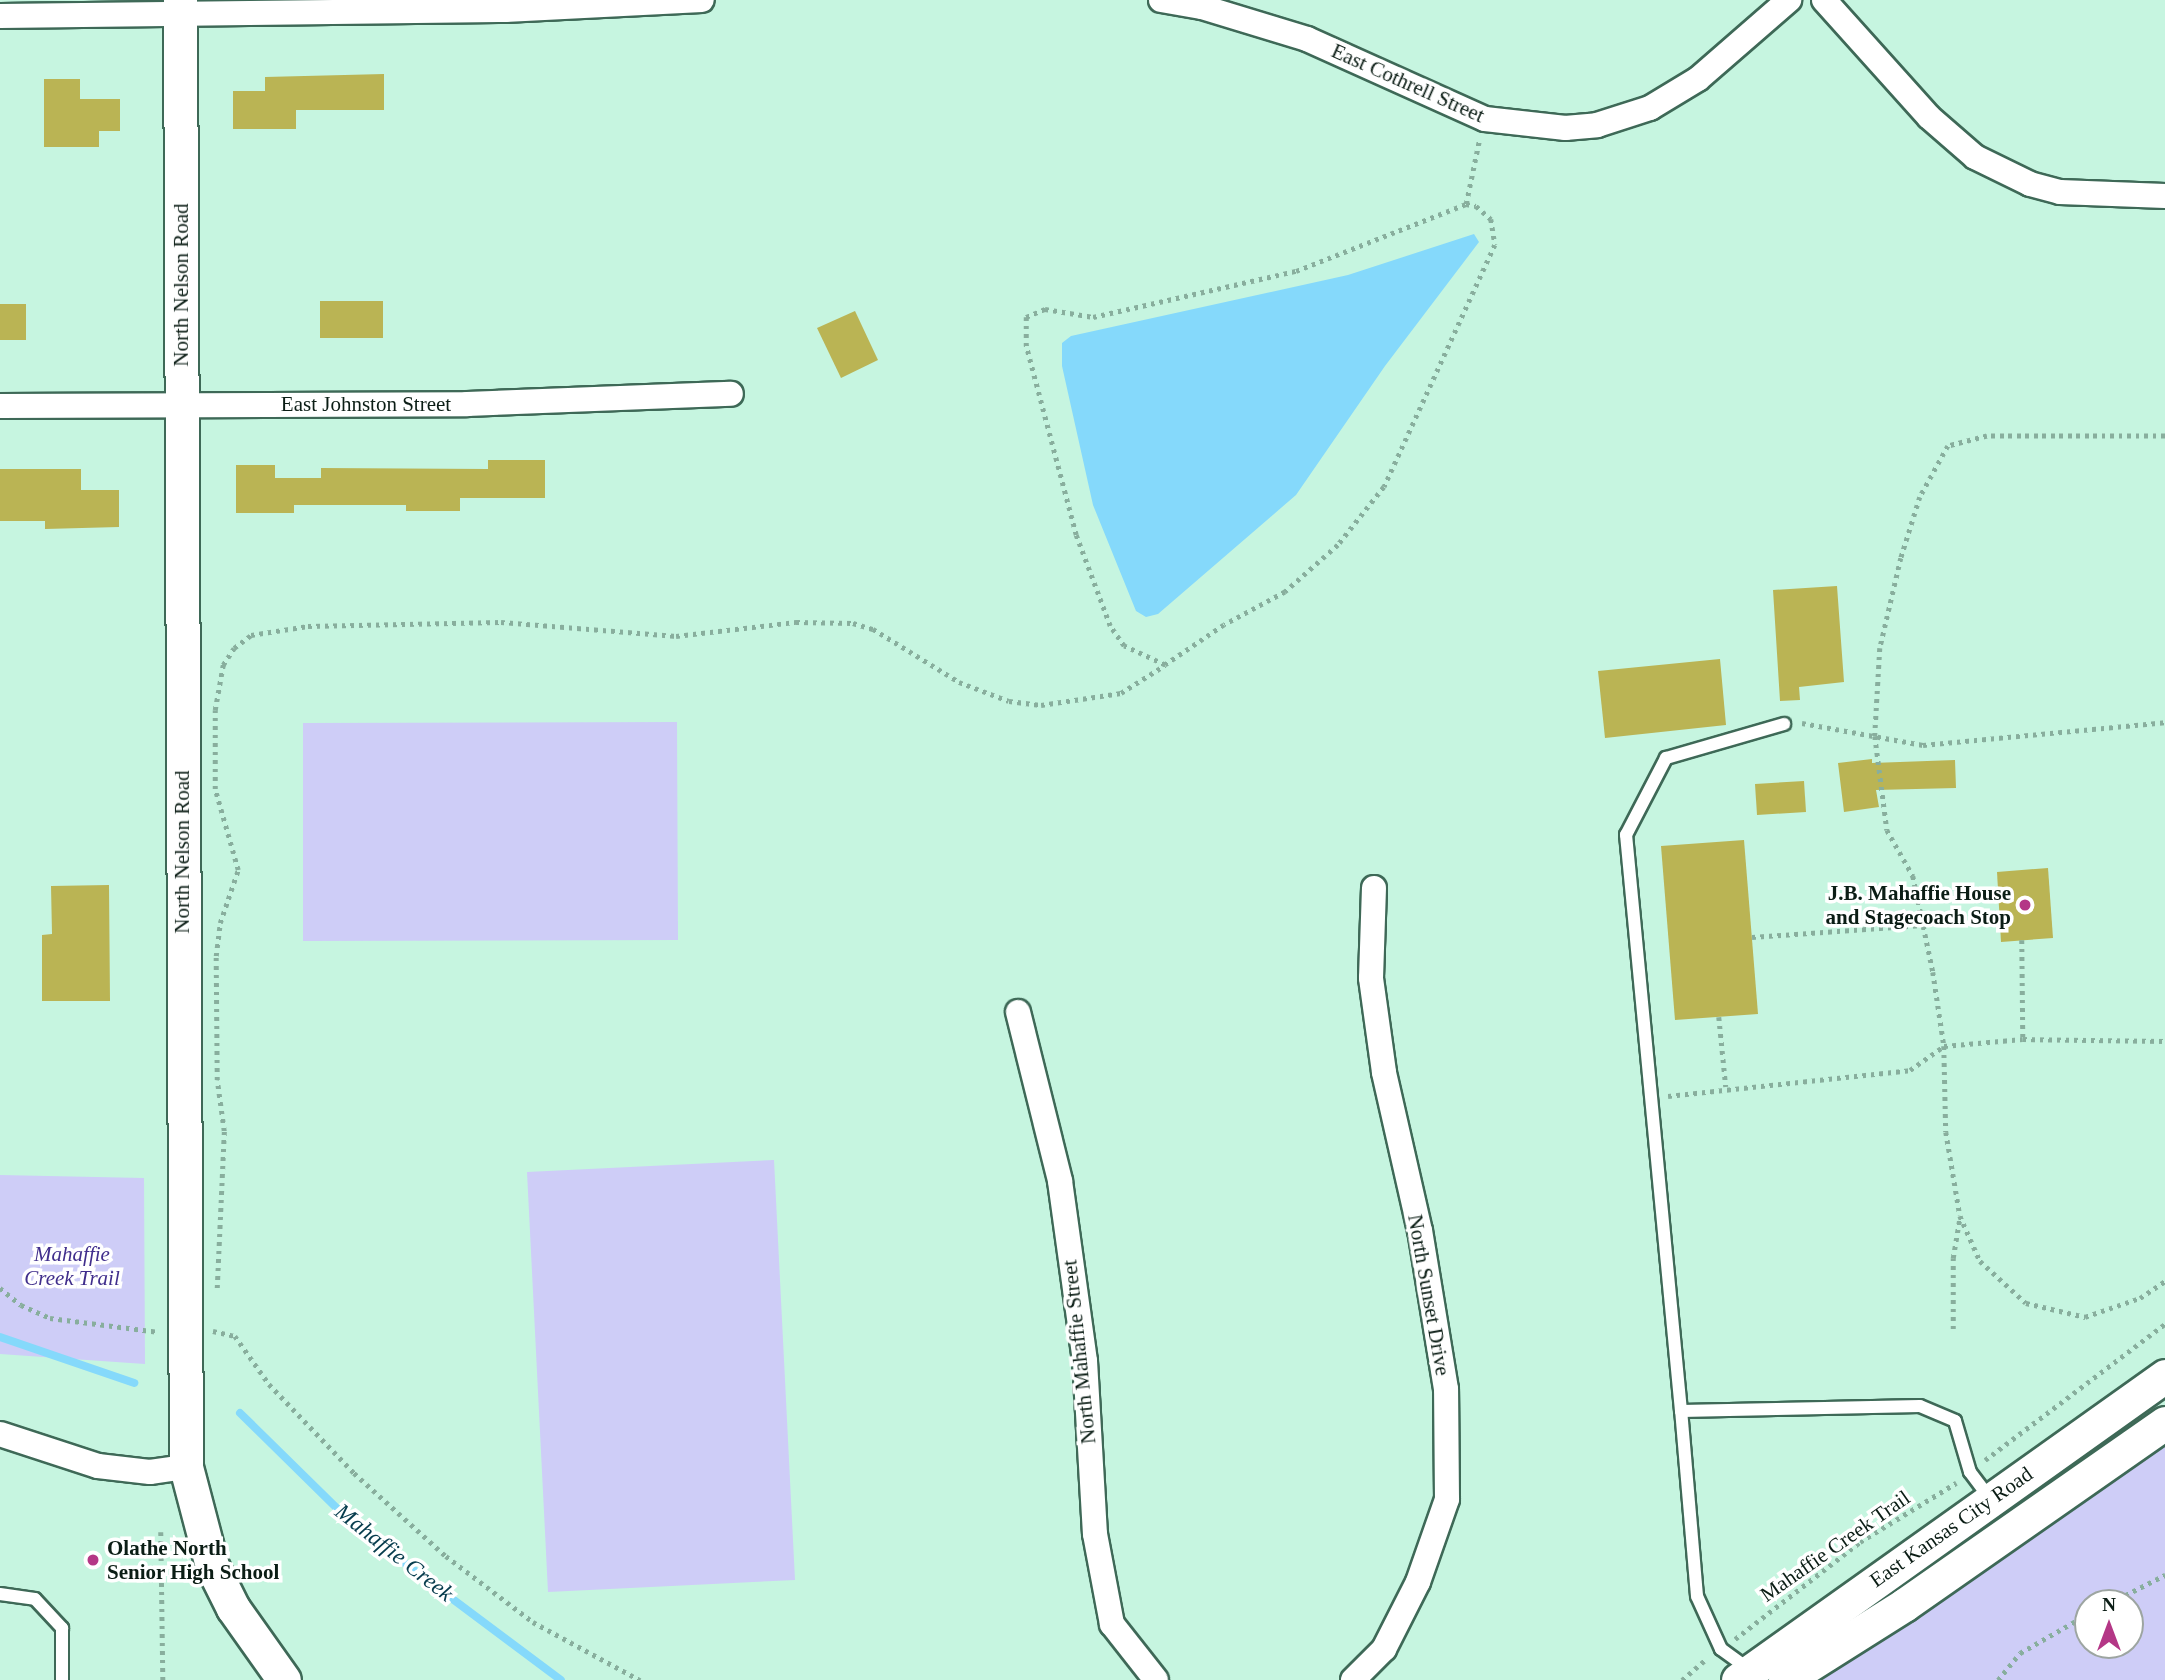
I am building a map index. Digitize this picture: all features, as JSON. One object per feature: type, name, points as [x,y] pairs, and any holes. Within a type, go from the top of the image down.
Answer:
[{"type":"street","points":[[0,16],[180,8],[505,10],[702,0]]},
{"type":"street","name":"East Cothrell Street","points":[[1161,0],[1202,7],[1307,40],[1485,119],[1564,128],[1628,117],[1698,79],[1789,0]]},
{"type":"street","points":[[1824,0],[1929,117],[1975,158],[2031,184],[2060,192],[2165,196]]},
{"type":"street","name":"North Nelson Road","points":[[180,8],[183,1331],[186,1466],[212,1566],[233,1608],[284,1680]]},
{"type":"street","name":"East Johnston Street","points":[[0,406],[467,404],[731,394]]},
{"type":"street","name":"North Sunset Drive","points":[[1353,1680],[1384,1650],[1418,1582],[1447,1499],[1446,1389],[1420,1231],[1384,1073],[1371,978],[1374,888]]},
{"type":"street","name":"North Mahaffie Street","points":[[1018,1012],[1059,1181],[1085,1361],[1095,1534],[1112,1624],[1156,1680]]},
{"type":"street","name":"East Kansas City Road","points":[[1749,1677],[1990,1499],[2165,1376]]},
{"type":"street","name":"East Kansas City Road","points":[[1785,1680],[1904,1605],[2165,1423]]},
{"type":"street","points":[[0,1434],[98,1466],[150,1472],[186,1466]]},
{"type":"lane","points":[[1749,1677],[1721,1649],[1698,1596],[1626,835],[1666,758],[1784,724]]},
{"type":"lane","points":[[1681,1410],[1920,1406],[1955,1421],[1970,1472],[1990,1499]]},
{"type":"lane","points":[[0,1594],[35,1599],[62,1628],[62,1680]]},
{"type":"path","points":[[1466,204],[1467,182],[1485,119]]},
{"type":"path","points":[[217,1291],[224,1132],[218,1080],[216,956],[220,923],[237,870],[215,789],[215,710],[223,665],[233,648],[251,635],[308,626],[501,622],[676,636],[796,622],[853,623],[873,629],[959,682],[1009,701],[1041,705],[1121,693],[1309,575],[1384,487],[1495,245],[1491,219],[1476,206],[1466,204],[1296,271],[1093,317],[1045,309],[1026,317],[1026,346],[1069,511],[1110,626],[1124,646],[1165,665]]},
{"type":"path","points":[[2165,436],[1987,436],[1948,446],[1920,497],[1901,558],[1880,648],[1875,736],[1887,830],[1913,876],[1923,925],[1944,1046],[1946,1132],[1960,1216],[1980,1261],[2026,1303],[2085,1317],[2140,1298],[2165,1281]]},
{"type":"path","points":[[1784,724],[1816,722],[1923,745],[2165,722]]},
{"type":"path","points":[[1752,937],[1923,925]]},
{"type":"path","points":[[2022,940],[2024,1039]]},
{"type":"path","points":[[1718,1017],[1726,1087]]},
{"type":"path","points":[[1650,1099],[1726,1087],[1910,1070],[1944,1046],[2024,1039],[2165,1041]]},
{"type":"path","points":[[1953,1329],[1953,1258],[1960,1216]]},
{"type":"path","points":[[0,1288],[21,1305],[50,1318],[149,1332],[217,1331],[234,1336],[288,1404],[354,1472],[446,1556],[533,1622],[640,1680]]},
{"type":"path","points":[[217,1317],[217,1331]]},
{"type":"path","points":[[1983,1461],[2165,1324]]},
{"type":"path","name":"Mahaffie Creek Trail","points":[[1731,1642],[1860,1542],[1960,1480]]},
{"type":"path","points":[[161,1532],[163,1680]]},
{"type":"path","points":[[2139,1589],[2165,1576]]},
{"type":"path","points":[[1998,1680],[2020,1653],[2074,1622]]},
{"type":"path","points":[[1682,1680],[1704,1660]]},
{"type":"green space","points":[[677,722],[678,940],[303,941],[303,723]]},
{"type":"green space","points":[[774,1160],[795,1580],[548,1592],[527,1172]]},
{"type":"green space","name":"Mahaffie Creek Trail","points":[[0,1175],[144,1178],[145,1364],[0,1354]]},
{"type":"green space","points":[[2165,1438],[2165,1680],[1822,1680]]},
{"type":"shaded area","points":[[1474,234],[1479,242],[1385,366],[1296,495],[1158,614],[1146,617],[1136,611],[1093,505],[1062,366],[1062,343],[1071,336],[1348,275]]},
{"type":"building","points":[[384,74],[384,110],[296,110],[296,129],[233,129],[233,91],[265,91],[265,77]]},
{"type":"building","points":[[44,79],[80,79],[80,99],[120,99],[120,131],[99,131],[99,147],[44,147]]},
{"type":"building","points":[[320,301],[383,301],[383,338],[320,338]]},
{"type":"building","points":[[0,304],[26,304],[26,340],[0,340]]},
{"type":"building","points":[[855,311],[878,360],[841,378],[817,328]]},
{"type":"building","points":[[488,460],[545,460],[545,498],[460,498],[460,511],[406,511],[406,505],[294,505],[294,513],[236,513],[236,465],[275,465],[275,478],[321,478],[321,468],[488,469]]},
{"type":"building","points":[[0,469],[81,469],[81,490],[119,490],[119,527],[45,529],[45,521],[0,521]]},
{"type":"building","points":[[1837,586],[1844,682],[1799,687],[1800,700],[1780,701],[1773,590]]},
{"type":"building","points":[[1720,659],[1726,725],[1605,738],[1598,671]]},
{"type":"building","points":[[1872,759],[1872,763],[1955,760],[1956,788],[1876,790],[1879,807],[1844,812],[1838,763]]},
{"type":"building","points":[[1804,781],[1806,812],[1757,815],[1755,784]]},
{"type":"building","points":[[1744,840],[1758,1014],[1675,1020],[1661,846]]},
{"type":"building","name":"J.B. Mahaffie House and Stagecoach Stop","points":[[2048,868],[2053,938],[2001,942],[1997,872]]},
{"type":"building","points":[[109,885],[110,1001],[42,1001],[42,935],[52,934],[51,886]]},
{"type":"waterway","name":"Mahaffie Creek","points":[[0,1337],[134,1383]]},
{"type":"waterway","name":"Mahaffie Creek","points":[[240,1413],[355,1526],[561,1680]]},
{"type":"place","name":"J.B. Mahaffie House and Stagecoach Stop","points":[[2025,905]]},
{"type":"place","name":"Olathe North Senior High School","points":[[93,1560]]}]
